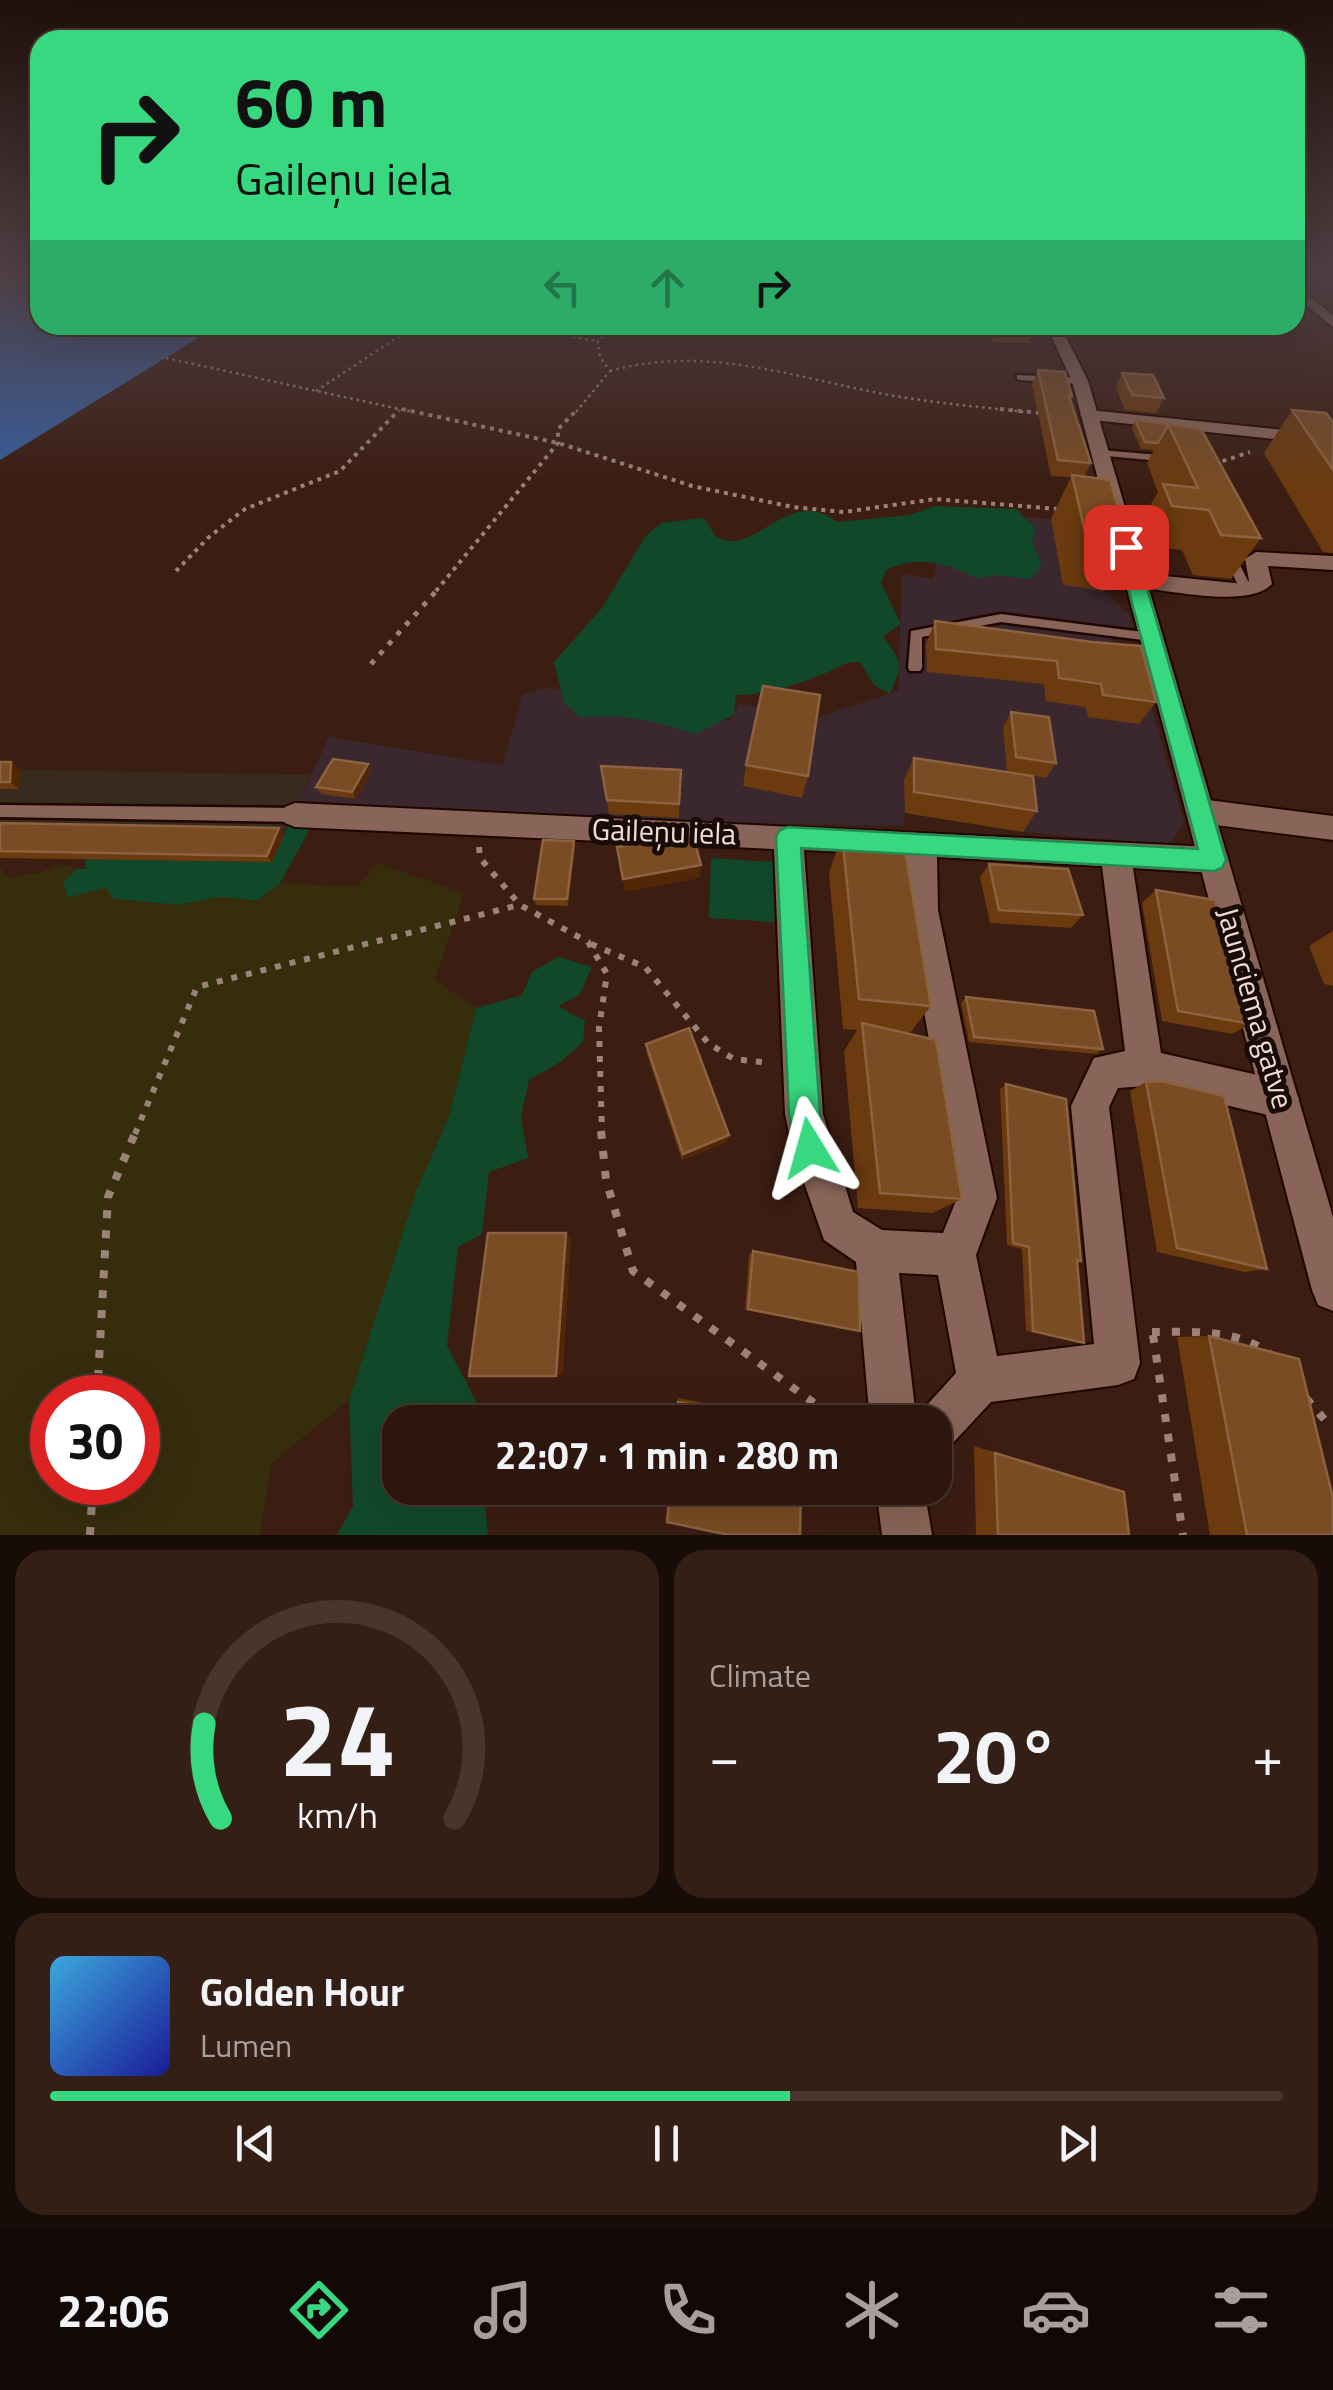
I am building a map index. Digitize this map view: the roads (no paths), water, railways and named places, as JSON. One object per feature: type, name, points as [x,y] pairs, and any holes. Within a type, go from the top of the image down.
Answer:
[{"type":"street","name":"Jaunciema gatve","points":[[1063,345],[1080,382],[1280,1099],[1326,1238],[1333,1290]]},
{"type":"street","points":[[1089,416],[1333,440]]},
{"type":"street","points":[[1135,580],[1246,591],[1261,584],[1256,560],[1333,563]]},
{"type":"street","points":[[1200,811],[1333,828]]},
{"type":"street","name":"Gaileņu iela","points":[[295,816],[922,842],[1214,860]]},
{"type":"street","points":[[788,837],[801,1065],[810,1148],[838,1226],[876,1250],[955,1255]]},
{"type":"street","points":[[922,842],[922,910],[977,1198],[955,1255],[980,1381]]},
{"type":"street","points":[[1116,854],[1144,1068]]},
{"type":"street","points":[[952,1410],[980,1381],[1118,1363],[1090,1106],[1107,1071],[1144,1068],[1280,1099]]},
{"type":"street","points":[[876,1250],[890,1405]]},
{"type":"street","points":[[903,1505],[907,1535]]},
{"type":"lane","points":[[1020,377],[1080,382]]},
{"type":"lane","points":[[1100,454],[1177,459],[1185,463]]},
{"type":"lane","points":[[1224,543],[1246,591]]},
{"type":"lane","points":[[915,668],[916,634],[1001,618],[1151,636]]},
{"type":"lane","points":[[0,811],[295,816]]},
{"type":"water","points":[[0,345],[187,345],[0,460]]}]
